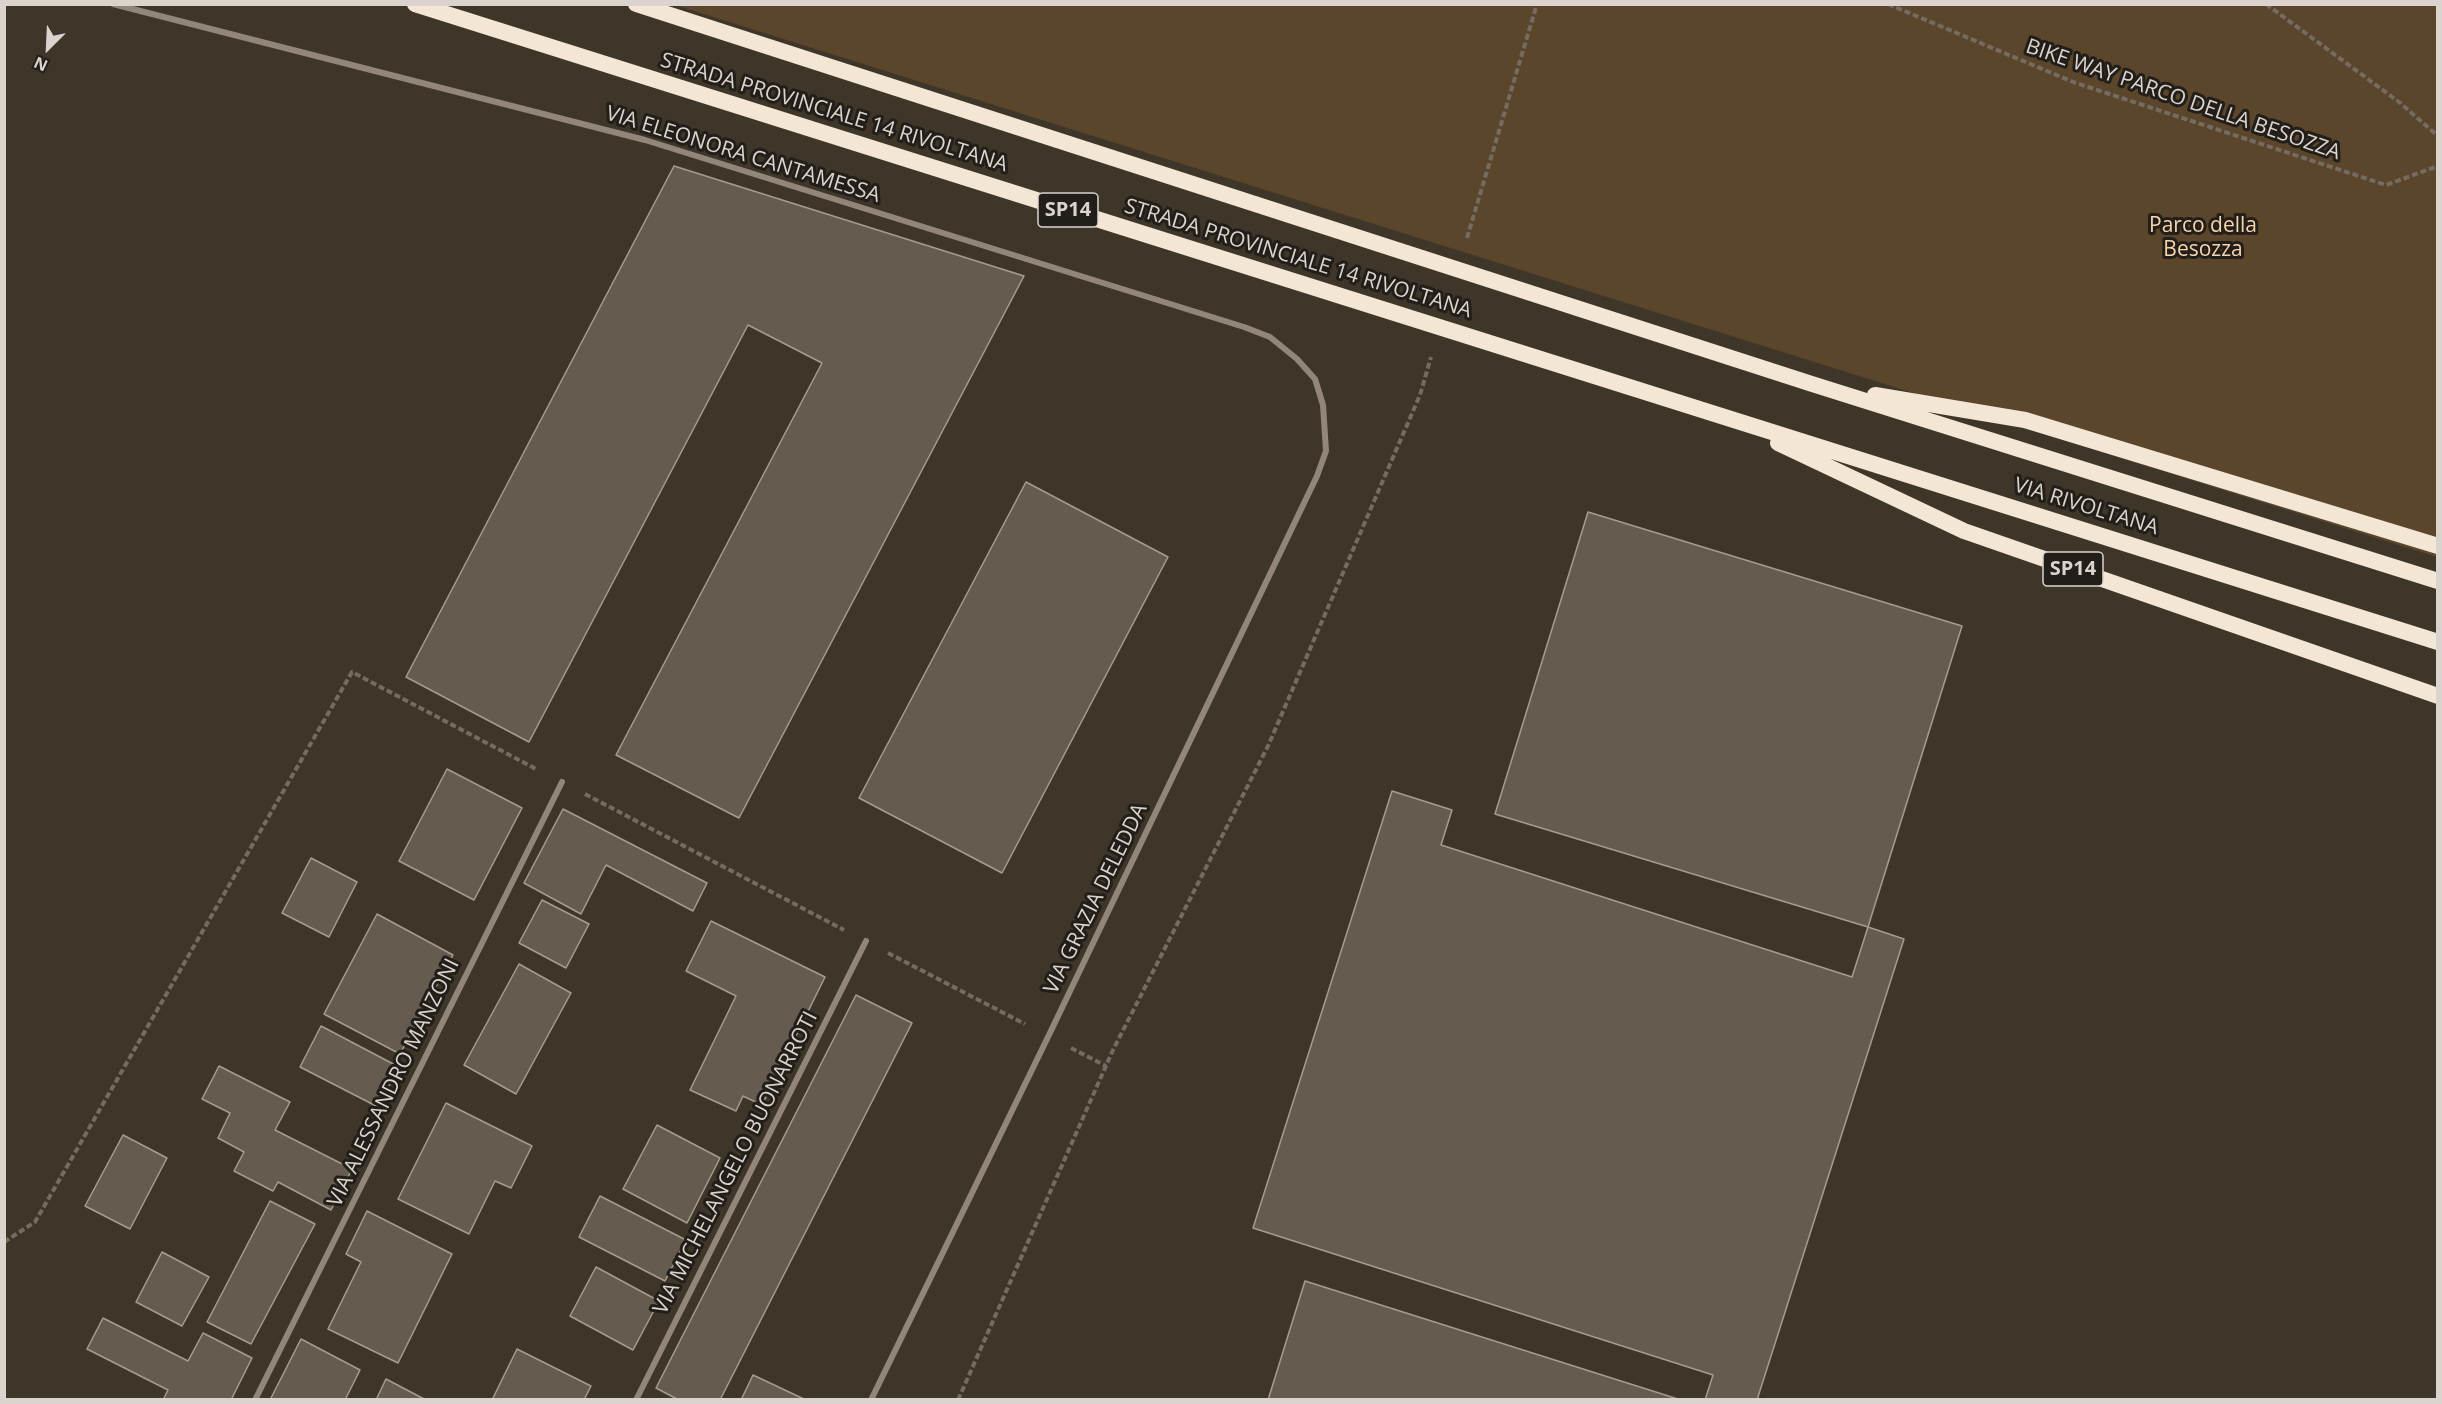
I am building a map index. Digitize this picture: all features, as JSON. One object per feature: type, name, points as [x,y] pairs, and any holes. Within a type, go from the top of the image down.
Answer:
[{"type":"highway","name":"STRADA PROVINCIALE 14 RIVOLTANA","points":[[416,4],[1720,416]]},
{"type":"highway","name":"STRADA PROVINCIALE 14 RIVOLTANA","points":[[636,4],[1812,384]]},
{"type":"highway","name":"VIA RIVOLTANA","points":[[1812,384],[2438,581]]},
{"type":"highway","points":[[1812,384],[2025,420],[2438,546]]},
{"type":"highway","name":"VIA RIVOLTANA","points":[[1720,416],[2438,642]]},
{"type":"highway","name":"SP14","points":[[1720,416],[1964,531],[2438,696]]},
{"type":"street","name":"VIA ELEONORA CANTAMESSA","points":[[113,4],[645,140],[1244,327],[1270,337],[1297,359],[1315,379],[1323,405]]},
{"type":"street","name":"VIA GRAZIA DELEDDA","points":[[871,1400],[1317,476],[1326,451],[1323,405]]},
{"type":"street","name":"VIA ALESSANDRO MANZONI","points":[[255,1400],[562,782]]},
{"type":"street","name":"VIA MICHELANGELO BUONARROTI","points":[[636,1400],[866,941]]},
{"type":"path","points":[[1467,239],[1537,4]]},
{"type":"path","name":"BIKE WAY PARCO DELLA BESOZZA","points":[[1888,4],[2073,81],[2386,185],[2438,166]]},
{"type":"path","points":[[2266,4],[2399,102],[2438,136]]},
{"type":"path","points":[[958,1400],[1106,1066],[1268,746],[1420,395],[1433,351]]},
{"type":"path","points":[[4,1242],[35,1222],[352,672],[542,772]]},
{"type":"path","points":[[584,794],[848,932]]},
{"type":"path","points":[[879,948],[1106,1066]]},
{"type":"green space","name":"Parco della Besozza","points":[[675,5],[2437,5],[2437,557]]},
{"type":"building","points":[[674,166],[1024,276],[739,818],[616,755],[822,363],[748,325],[529,742],[406,677]]},
{"type":"building","points":[[1026,482],[1168,557],[1002,873],[859,798]]},
{"type":"building","points":[[1588,512],[1962,626],[1868,927],[1495,814]]},
{"type":"building","points":[[447,769],[522,808],[474,900],[399,861]]},
{"type":"building","points":[[1392,791],[1452,810],[1441,845],[1852,977],[1868,927],[1904,939],[1757,1400],[1705,1400],[1713,1375],[1253,1228]]},
{"type":"building","points":[[563,809],[707,883],[693,911],[606,865],[581,914],[524,883]]},
{"type":"building","points":[[311,858],[357,882],[329,937],[282,913]]},
{"type":"building","points":[[542,900],[589,924],[566,968],[519,943]]},
{"type":"building","points":[[377,914],[453,955],[400,1054],[324,1014]]},
{"type":"building","points":[[711,921],[825,977],[762,1105],[743,1096],[736,1111],[690,1090],[736,996],[686,971]]},
{"type":"building","points":[[519,964],[571,993],[516,1094],[464,1065]]},
{"type":"building","points":[[856,995],[912,1023],[720,1400],[679,1400],[656,1388]]},
{"type":"building","points":[[321,1026],[399,1067],[378,1107],[300,1067]]},
{"type":"building","points":[[219,1066],[290,1102],[275,1130],[352,1169],[331,1210],[278,1182],[273,1191],[234,1171],[244,1152],[218,1138],[230,1113],[202,1099]]},
{"type":"building","points":[[446,1103],[532,1146],[511,1188],[495,1181],[469,1234],[398,1199]]},
{"type":"building","points":[[657,1125],[720,1158],[687,1223],[623,1189]]},
{"type":"building","points":[[123,1135],[167,1158],[130,1229],[85,1206]]},
{"type":"building","points":[[600,1196],[686,1240],[665,1281],[579,1237]]},
{"type":"building","points":[[270,1201],[315,1224],[251,1344],[207,1322]]},
{"type":"building","points":[[367,1211],[452,1254],[398,1363],[328,1329],[361,1262],[346,1254]]},
{"type":"building","points":[[162,1252],[209,1277],[182,1326],[136,1302]]},
{"type":"building","points":[[596,1267],[659,1301],[633,1350],[570,1316]]},
{"type":"building","points":[[1305,1281],[1681,1400],[1268,1400]]},
{"type":"building","points":[[103,1318],[188,1361],[203,1333],[252,1358],[231,1400],[163,1400],[168,1390],[87,1349]]},
{"type":"building","points":[[301,1339],[360,1370],[345,1400],[270,1400]]},
{"type":"building","points":[[517,1349],[591,1386],[584,1400],[492,1400]]},
{"type":"building","points":[[753,1375],[806,1400],[741,1400]]},
{"type":"building","points":[[386,1379],[426,1400],[376,1400]]}]
